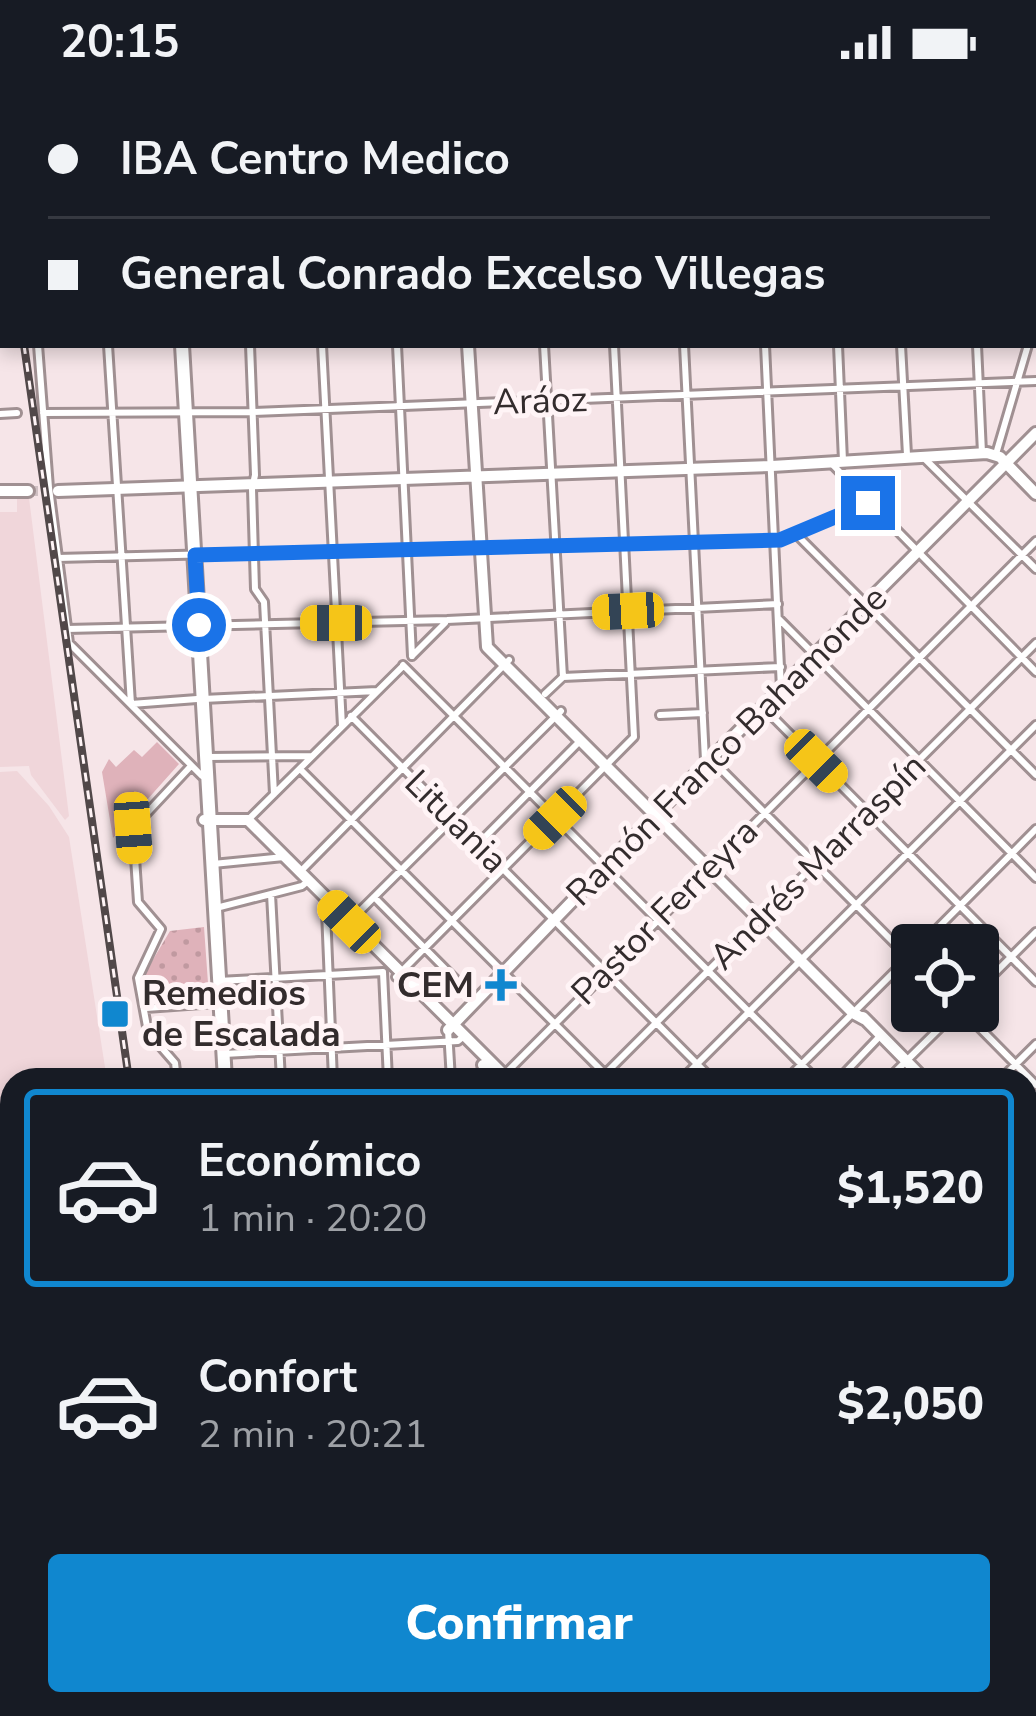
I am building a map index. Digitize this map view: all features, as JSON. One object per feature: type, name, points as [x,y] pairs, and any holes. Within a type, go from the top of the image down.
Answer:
[{"type":"main road","points":[[179,348],[222,1068]]},
{"type":"main road","points":[[200,699],[196,771],[213,864],[214,1004],[221,1054]]},
{"type":"street","points":[[38,348],[70,646],[196,771],[133,825],[138,902],[161,929],[138,978],[148,1032],[176,1068]]},
{"type":"street","points":[[108,348],[131,704]]},
{"type":"street","points":[[250,348],[255,589],[264,602],[274,794]]},
{"type":"street","points":[[322,348],[342,726]]},
{"type":"street","points":[[397,348],[412,656]]},
{"type":"street","points":[[469,348],[487,647],[545,694],[582,740],[609,764]]},
{"type":"street","points":[[544,348],[562,677]]},
{"type":"street","points":[[217,982],[392,972],[452,921],[632,740],[614,348]]},
{"type":"street","points":[[684,348],[708,761],[891,939]]},
{"type":"street","points":[[765,348],[781,688]]},
{"type":"street","points":[[838,348],[836,462],[868,503],[1036,672]]},
{"type":"street","points":[[901,348],[907,457]]},
{"type":"street","points":[[977,348],[989,453]]},
{"type":"street","points":[[989,453],[1027,348]]},
{"type":"street","name":"Aráoz","points":[[43,413],[253,412],[1036,381]]},
{"type":"street","points":[[0,414],[16,413]]},
{"type":"street","name":"Ramón Franco Bahamonde","points":[[455,1035],[476,1000],[503,972],[1036,434]]},
{"type":"street","points":[[52,491],[772,466],[989,453],[1006,463],[1036,494]]},
{"type":"street","points":[[922,456],[1036,569]]},
{"type":"street","points":[[0,491],[28,491]]},
{"type":"street","points":[[57,558],[776,540],[868,503]]},
{"type":"street","points":[[796,534],[1036,776]]},
{"type":"street","name":"Pastor Ferreyra","points":[[513,1068],[1036,541]]},
{"type":"street","points":[[67,629],[484,619],[778,604]]},
{"type":"street","points":[[778,619],[1036,878]]},
{"type":"street","points":[[248,820],[447,620]]},
{"type":"street","name":"Andrés Marraspín","points":[[614,1068],[1036,643]]},
{"type":"street","points":[[507,662],[913,1068]]},
{"type":"street","points":[[216,908],[271,895],[304,878],[352,819],[507,662]]},
{"type":"street","points":[[403,665],[805,1068]]},
{"type":"street","points":[[545,694],[562,677],[781,667]]},
{"type":"street","points":[[131,704],[377,692]]},
{"type":"street","points":[[763,707],[1036,982]]},
{"type":"street","points":[[347,924],[558,713]]},
{"type":"street","points":[[660,715],[703,713]]},
{"type":"street","name":"Lituania","points":[[351,716],[701,1068]]},
{"type":"street","points":[[693,1068],[1036,725]]},
{"type":"street","points":[[478,844],[582,740]]},
{"type":"street","points":[[206,757],[312,756]]},
{"type":"street","points":[[300,769],[596,1068]]},
{"type":"street","points":[[207,819],[248,820],[490,1068]]},
{"type":"street","points":[[943,924],[1036,830]]},
{"type":"street","points":[[213,864],[284,857]]},
{"type":"street","points":[[271,895],[280,1068]]},
{"type":"street","points":[[374,897],[476,1000]]},
{"type":"street","points":[[328,905],[333,1068]]},
{"type":"street","points":[[999,969],[1036,932]]},
{"type":"street","points":[[387,1068],[392,972]]},
{"type":"street","points":[[799,1068],[891,979]]},
{"type":"street","points":[[146,1007],[214,1004]]},
{"type":"street","points":[[899,1068],[937,1032]]},
{"type":"street","points":[[982,1032],[1019,1068]]},
{"type":"street","points":[[221,1054],[386,1045],[455,1035]]},
{"type":"street","points":[[452,1068],[455,1035]]},
{"type":"street","points":[[849,1068],[880,1036]]},
{"type":"street","points":[[1013,1068],[1036,1044]]},
{"type":"shaded area","points":[[17,495],[29,498],[69,816],[65,820],[29,766],[0,767],[0,512],[17,512]]},
{"type":"shaded area","points":[[157,742],[179,764],[113,838],[102,772],[109,759],[116,767],[134,750],[142,757]]},
{"type":"shaded area","points":[[17,771],[69,837],[105,1068],[0,1068],[0,772]]},
{"type":"shaded area","points":[[204,927],[209,997],[152,1002],[142,978],[170,931]]},
{"type":"tunnel","points":[[28,491],[58,491]]},
{"type":"railway","points":[[24,348],[127,1068]]},
{"type":"place","name":"CEM","points":[[501,985]]},
{"type":"place","name":"Remedios de Escalada","points":[[115,1014]]},
{"type":"route","points":[[199,625],[195,555],[780,540],[868,503]]}]
